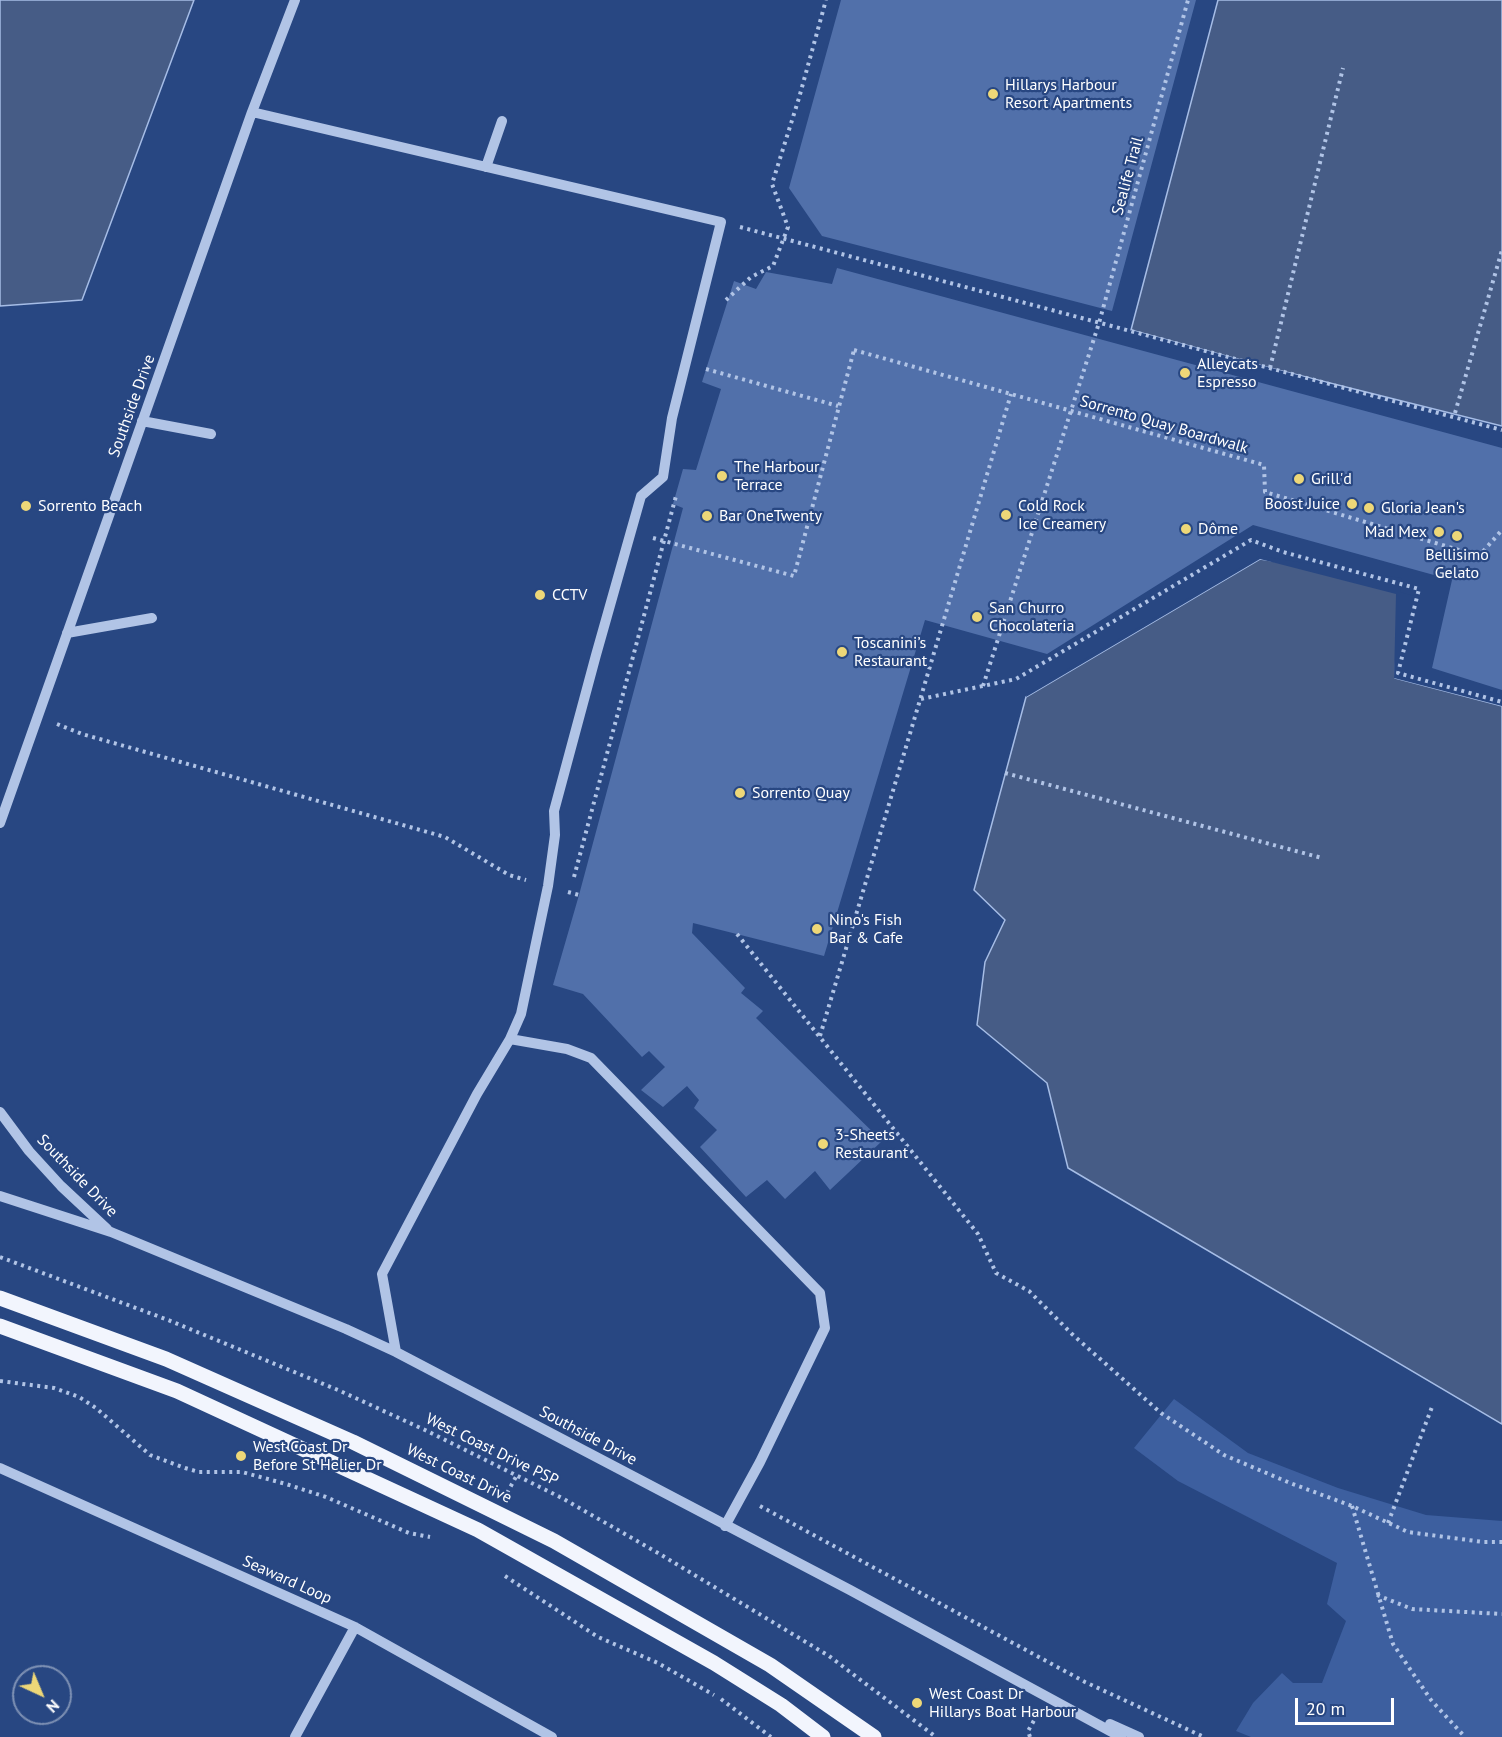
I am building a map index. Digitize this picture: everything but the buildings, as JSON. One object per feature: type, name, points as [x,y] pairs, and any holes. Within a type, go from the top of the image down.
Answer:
[{"type":"main road","name":"West Coast Drive","points":[[0,1298],[166,1359],[353,1442],[554,1542],[770,1665],[874,1737]]},
{"type":"main road","points":[[0,1326],[177,1390],[478,1530],[714,1663],[781,1705],[823,1737]]},
{"type":"street","name":"Southside Drive","points":[[0,823],[252,112],[295,0]]},
{"type":"street","points":[[252,112],[721,222],[672,418],[663,477],[641,496],[555,811],[555,835],[548,886],[521,1014],[510,1039],[477,1094],[382,1274],[396,1352]]},
{"type":"street","points":[[486,167],[502,121]]},
{"type":"street","points":[[142,422],[212,434]]},
{"type":"street","points":[[67,633],[152,618]]},
{"type":"street","points":[[510,1039],[567,1049],[591,1058],[820,1293],[825,1328],[760,1461],[725,1526]]},
{"type":"street","name":"Southside Drive","points":[[0,1112],[29,1151],[61,1186],[111,1232]]},
{"type":"street","name":"Southside Drive","points":[[0,1196],[111,1232],[396,1352],[1039,1691],[1121,1737]]},
{"type":"street","name":"Seaward Loop","points":[[0,1468],[355,1627],[552,1737]]},
{"type":"street","points":[[295,1737],[355,1627]]},
{"type":"street","name":"Southside Drive","points":[[1039,1691],[1139,1737]]},
{"type":"path","points":[[724,308],[727,298],[751,277],[773,266],[788,227],[772,184],[826,0]]},
{"type":"path","name":"Sealife Trail","points":[[983,686],[1099,323],[1188,0]]},
{"type":"path","points":[[1270,368],[1343,68]]},
{"type":"path","points":[[721,222],[1502,430]]},
{"type":"path","points":[[1455,412],[1502,250]]},
{"type":"path","name":"Sorrento Quay Boardwalk","points":[[838,406],[854,350],[1264,465],[1265,492],[1479,556],[1502,530]]},
{"type":"path","points":[[706,380],[711,359]]},
{"type":"path","points":[[631,531],[794,576],[838,406],[685,364]]},
{"type":"path","points":[[820,1036],[1011,394]]},
{"type":"path","points":[[579,895],[570,892],[676,495]]},
{"type":"path","points":[[921,699],[1016,679],[1251,540],[1283,552],[1419,589],[1398,673],[1502,702]]},
{"type":"path","points":[[38,717],[82,734],[445,837],[509,875]]},
{"type":"path","points":[[1005,773],[1322,858]]},
{"type":"path","points":[[737,934],[978,1233],[996,1273],[1029,1291],[1072,1334],[1161,1413],[1224,1455],[1352,1506],[1408,1532],[1483,1542],[1502,1542]]},
{"type":"path","name":"West Coast Drive PSP","points":[[0,1257],[168,1320],[338,1390],[562,1498],[829,1656],[936,1737]]},
{"type":"path","points":[[0,1381],[54,1388],[79,1397],[96,1408],[150,1455],[185,1468],[199,1472],[242,1472],[286,1484],[326,1497],[409,1533],[441,1539]]},
{"type":"path","points":[[1388,1523],[1432,1407]]},
{"type":"path","points":[[741,1496],[1085,1682],[1204,1737]]},
{"type":"path","points":[[1352,1506],[1393,1644],[1431,1700],[1465,1737]]},
{"type":"path","points":[[501,1573],[598,1636],[658,1663],[720,1698],[771,1737]]},
{"type":"path","points":[[1377,1595],[1412,1609],[1502,1614]]},
{"type":"shaded area","points":[[0,0],[194,0],[82,300],[0,306]]},
{"type":"shaded area","points":[[1218,0],[1502,0],[1502,426],[1270,368],[1131,330]]},
{"type":"shaded area","points":[[1260,559],[1399,581],[1395,678],[1502,706],[1502,1424],[1068,1168],[1047,1083],[977,1025],[985,962],[1005,920],[974,890],[1026,697]]},
{"type":"shaded area","points":[[1174,1399],[1248,1453],[1338,1488],[1426,1515],[1502,1521],[1502,1737],[1251,1737],[1236,1731],[1253,1703],[1282,1673],[1293,1683],[1322,1683],[1346,1621],[1327,1604],[1337,1563],[1178,1481],[1134,1448]]},
{"type":"pier","points":[[1131,330],[1397,402],[1269,371],[1130,333]]},
{"type":"pier","points":[[1260,556],[1401,578],[1400,592],[1414,596],[1416,599],[1398,676],[1502,703],[1502,706],[1394,678],[1396,594],[1260,559],[1026,697],[1027,693]]},
{"type":"place","name":"Hillarys Harbour Resort Apartments","points":[[993,94]]},
{"type":"place","name":"Alleycats Espresso","points":[[1185,373]]},
{"type":"place","name":"The Harbour Terrace","points":[[722,476]]},
{"type":"place","name":"Grill'd","points":[[1299,479]]},
{"type":"place","name":"Boost Juice","points":[[1352,504]]},
{"type":"place","name":"Sorrento Beach","points":[[26,506]]},
{"type":"place","name":"Gloria Jean's","points":[[1369,508]]},
{"type":"place","name":"Cold Rock Ice Creamery","points":[[1006,515]]},
{"type":"place","name":"Bar OneTwenty","points":[[707,516]]},
{"type":"place","name":"Dôme","points":[[1186,529]]},
{"type":"place","name":"Mad Mex","points":[[1439,532]]},
{"type":"place","name":"Bellisimo Gelato","points":[[1457,536]]},
{"type":"place","name":"CCTV","points":[[540,595]]},
{"type":"place","name":"San Churro Chocolateria","points":[[977,617]]},
{"type":"place","name":"Toscanini’s Restaurant","points":[[842,652]]},
{"type":"place","name":"Sorrento Quay","points":[[740,793]]},
{"type":"place","name":"Nino's Fish Bar & Cafe","points":[[817,929]]},
{"type":"place","name":"3-Sheets Restaurant","points":[[823,1144]]},
{"type":"place","name":"West Coast Dr Before St Helier Dr","points":[[241,1456]]},
{"type":"place","name":"West Coast Dr Hillarys Boat Harbour","points":[[917,1703]]}]
